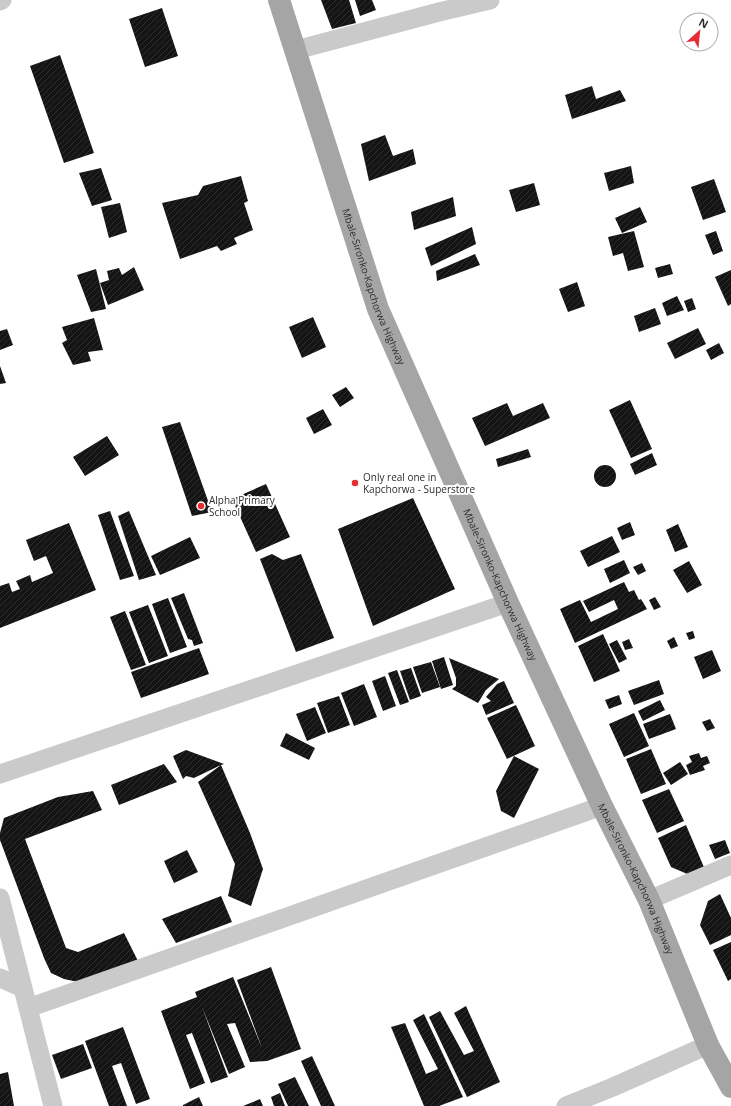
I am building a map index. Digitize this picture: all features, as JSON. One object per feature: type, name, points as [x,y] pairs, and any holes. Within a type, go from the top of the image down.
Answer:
[{"type":"main road","name":"Mbale-Sironko-Kapchorwa Highway","points":[[279,0],[378,309],[508,603],[602,806],[649,900],[708,1045],[731,1087]]},
{"type":"street","points":[[296,50],[437,6],[490,0]]},
{"type":"street","points":[[0,774],[508,603]]},
{"type":"street","points":[[28,1008],[602,806]]},
{"type":"street","points":[[649,900],[731,865]]},
{"type":"street","points":[[0,898],[53,1106]]},
{"type":"street","points":[[0,978],[22,988]]},
{"type":"street","points":[[566,1106],[708,1045]]},
{"type":"building","points":[[321,0],[349,0],[356,23],[332,29]]},
{"type":"building","points":[[355,0],[372,0],[376,10],[360,16]]},
{"type":"building","points":[[162,8],[178,56],[145,67],[129,19]]},
{"type":"building","points":[[60,55],[94,153],[64,163],[30,66]]},
{"type":"building","points":[[592,86],[596,99],[620,90],[626,101],[572,119],[565,95]]},
{"type":"building","points":[[385,135],[393,156],[413,149],[416,164],[369,181],[361,144]]},
{"type":"building","points":[[631,166],[634,183],[609,191],[604,173]]},
{"type":"building","points":[[101,168],[112,200],[92,206],[79,173]]},
{"type":"building","points":[[241,176],[248,201],[244,203],[253,230],[234,238],[237,244],[221,251],[217,246],[180,259],[162,203],[198,195],[203,186]]},
{"type":"building","points":[[714,179],[726,212],[703,220],[691,187]]},
{"type":"building","points":[[534,183],[540,205],[516,212],[509,190]]},
{"type":"building","points":[[453,197],[456,216],[414,230],[411,212]]},
{"type":"building","points":[[120,203],[127,232],[109,238],[101,207]]},
{"type":"building","points":[[640,207],[647,222],[622,233],[615,218]]},
{"type":"building","points":[[472,227],[476,244],[431,266],[425,248]]},
{"type":"building","points":[[634,231],[644,267],[628,271],[623,253],[613,256],[608,237]]},
{"type":"building","points":[[716,231],[723,251],[713,255],[705,235]]},
{"type":"building","points":[[475,254],[480,265],[437,281],[436,271]]},
{"type":"building","points":[[670,264],[673,274],[658,278],[655,268]]},
{"type":"building","points":[[134,267],[144,290],[108,305],[100,283],[109,280],[107,271],[119,268],[122,275]]},
{"type":"building","points":[[96,269],[106,309],[91,312],[77,275]]},
{"type":"building","points":[[731,270],[731,304],[728,306],[715,277]]},
{"type":"building","points":[[577,282],[585,306],[568,312],[559,289]]},
{"type":"building","points":[[677,296],[684,310],[667,316],[662,303]]},
{"type":"building","points":[[692,298],[696,309],[688,312],[684,301]]},
{"type":"building","points":[[655,308],[661,324],[639,332],[634,316]]},
{"type":"building","points":[[313,317],[326,347],[302,358],[289,327]]},
{"type":"building","points":[[94,318],[103,350],[88,352],[91,361],[73,365],[62,343],[67,340],[62,327]]},
{"type":"building","points":[[698,328],[706,344],[675,359],[667,343]]},
{"type":"building","points":[[7,329],[13,345],[0,350],[0,331]]},
{"type":"building","points":[[719,343],[724,353],[711,360],[706,350]]},
{"type":"building","points":[[0,366],[6,383],[0,384]]},
{"type":"building","points":[[346,387],[354,398],[340,407],[332,395]]},
{"type":"building","points":[[630,400],[652,449],[631,458],[609,410]]},
{"type":"building","points":[[507,403],[513,416],[543,403],[550,418],[485,446],[472,418]]},
{"type":"building","points":[[323,409],[332,425],[314,434],[306,418]]},
{"type":"building","points":[[180,422],[212,512],[192,516],[162,427]]},
{"type":"building","points":[[107,436],[119,455],[85,476],[73,457]]},
{"type":"building","points":[[528,449],[531,457],[498,467],[496,459]]},
{"type":"building","points":[[652,453],[657,465],[635,475],[630,464]]},
{"type":"building","points":[[605,465],[613,468],[616,476],[613,484],[605,487],[597,484],[594,476],[597,468]]},
{"type":"building","points":[[266,484],[290,537],[256,552],[232,499]]},
{"type":"building","points":[[413,498],[455,589],[373,626],[338,529]]},
{"type":"building","points":[[110,511],[134,576],[120,580],[98,515]]},
{"type":"building","points":[[129,511],[156,575],[139,580],[118,516]]},
{"type":"building","points":[[630,522],[635,535],[622,540],[617,528]]},
{"type":"building","points":[[69,523],[96,590],[0,628],[0,586],[9,583],[12,592],[20,589],[16,581],[30,575],[32,582],[53,573],[46,556],[34,561],[26,540]]},
{"type":"building","points":[[678,524],[688,547],[675,552],[666,530]]},
{"type":"building","points":[[612,536],[620,552],[588,567],[580,551]]},
{"type":"building","points":[[190,537],[200,558],[160,575],[151,556]]},
{"type":"building","points":[[272,554],[283,560],[301,554],[334,638],[296,652],[260,559]]},
{"type":"building","points":[[624,560],[630,573],[610,583],[604,569]]},
{"type":"building","points":[[689,561],[702,585],[687,593],[673,570]]},
{"type":"building","points":[[642,563],[646,571],[638,575],[633,567]]},
{"type":"building","points":[[624,582],[629,592],[634,590],[639,600],[641,599],[647,609],[575,643],[560,609],[580,600],[591,622],[618,609],[614,600],[589,612],[583,601]]},
{"type":"building","points":[[184,593],[203,643],[194,646],[192,640],[188,639],[171,598]]},
{"type":"building","points":[[655,597],[661,607],[654,610],[649,600]]},
{"type":"building","points":[[168,598],[187,647],[170,653],[152,604]]},
{"type":"building","points":[[148,605],[168,656],[149,663],[129,612]]},
{"type":"building","points":[[125,611],[146,665],[131,670],[110,617]]},
{"type":"building","points":[[693,631],[695,638],[689,640],[686,633]]},
{"type":"building","points":[[603,634],[620,671],[594,682],[578,646]]},
{"type":"building","points":[[674,637],[678,646],[671,649],[667,641]]},
{"type":"building","points":[[629,639],[633,648],[625,650],[622,642]]},
{"type":"building","points":[[617,640],[627,659],[619,663],[609,644]]},
{"type":"building","points":[[199,648],[209,674],[141,698],[131,672]]},
{"type":"building","points":[[712,650],[721,671],[703,679],[694,657]]},
{"type":"building","points":[[444,657],[453,685],[441,689],[432,661]]},
{"type":"building","points":[[449,658],[499,679],[486,690],[478,703],[452,689],[456,686],[456,678]]},
{"type":"building","points":[[431,662],[440,687],[422,693],[413,667]]},
{"type":"building","points":[[411,668],[421,696],[410,700],[400,671]]},
{"type":"building","points":[[397,670],[409,702],[400,705],[388,673]]},
{"type":"building","points":[[385,676],[396,706],[383,711],[372,681]]},
{"type":"building","points":[[659,680],[664,694],[634,705],[628,691]]},
{"type":"building","points":[[504,681],[514,703],[486,715],[482,705],[491,701],[486,697],[497,684]]},
{"type":"building","points":[[364,684],[377,717],[354,726],[341,693]]},
{"type":"building","points":[[619,695],[622,704],[609,709],[605,700]]},
{"type":"building","points":[[339,696],[350,725],[328,733],[317,703]]},
{"type":"building","points":[[660,700],[665,710],[643,721],[638,711]]},
{"type":"building","points":[[516,705],[535,746],[507,759],[487,718]]},
{"type":"building","points":[[315,707],[326,733],[307,741],[296,714]]},
{"type":"building","points":[[634,713],[649,746],[624,757],[609,724]]},
{"type":"building","points":[[670,714],[676,729],[649,739],[643,724]]},
{"type":"building","points":[[710,719],[715,728],[707,731],[702,722]]},
{"type":"building","points":[[286,733],[315,748],[309,760],[280,746]]},
{"type":"building","points":[[651,749],[666,784],[641,794],[626,759]]},
{"type":"building","points":[[186,750],[224,764],[194,778],[186,776],[183,779],[173,756]]},
{"type":"building","points":[[699,753],[701,758],[707,756],[710,763],[703,766],[705,770],[690,775],[686,765],[692,762],[689,756]]},
{"type":"building","points":[[514,756],[539,769],[514,818],[501,811],[496,791]]},
{"type":"building","points":[[680,762],[688,774],[671,785],[663,773]]},
{"type":"building","points":[[164,764],[177,782],[119,805],[111,785]]},
{"type":"building","points":[[221,765],[250,833],[263,869],[251,906],[228,896],[235,864],[198,782]]},
{"type":"building","points":[[669,789],[684,821],[657,833],[642,800]]},
{"type":"building","points":[[93,791],[102,810],[25,839],[66,948],[78,952],[124,933],[138,961],[78,982],[64,979],[51,973],[0,840],[0,833],[4,818],[58,797]]},
{"type":"building","points":[[686,825],[706,872],[692,876],[671,867],[658,838]]},
{"type":"building","points":[[725,840],[730,853],[715,859],[709,845]]},
{"type":"building","points":[[187,850],[198,872],[174,883],[164,861]]},
{"type":"building","points":[[720,894],[731,918],[731,935],[710,945],[700,925],[708,901]]},
{"type":"building","points":[[221,896],[232,922],[176,943],[162,919]]},
{"type":"building","points":[[731,942],[731,979],[728,981],[713,950]]},
{"type":"building","points":[[271,967],[301,1049],[267,1061],[250,1062],[235,1023],[227,1024],[245,1067],[229,1074],[202,1007],[228,1077],[211,1083],[192,1033],[186,1035],[205,1083],[190,1089],[161,1011],[197,997],[195,992],[233,977],[262,1048],[237,980]]},
{"type":"building","points":[[466,1006],[500,1082],[467,1097],[429,1017],[440,1011],[464,1055],[474,1051],[454,1013]]},
{"type":"building","points":[[424,1014],[463,1097],[439,1106],[424,1106],[391,1027],[405,1023],[426,1074],[438,1069],[413,1020]]},
{"type":"building","points":[[123,1027],[150,1099],[136,1104],[121,1063],[112,1066],[127,1106],[109,1106],[85,1041]]},
{"type":"building","points":[[83,1044],[92,1068],[61,1079],[52,1055]]},
{"type":"building","points":[[312,1056],[335,1106],[321,1106],[301,1061]]},
{"type":"building","points":[[8,1072],[14,1106],[0,1106],[0,1074]]},
{"type":"building","points":[[295,1077],[309,1106],[288,1106],[278,1084]]},
{"type":"building","points":[[280,1093],[285,1106],[274,1106],[271,1097]]},
{"type":"building","points":[[199,1097],[203,1106],[183,1106],[183,1105]]},
{"type":"building","points":[[260,1099],[263,1106],[243,1106]]},
{"type":"place","name":"Only real one in Kapchorwa - Superstore","points":[[355,483]]},
{"type":"place","name":"Alpha Primary School","points":[[201,506]]}]
